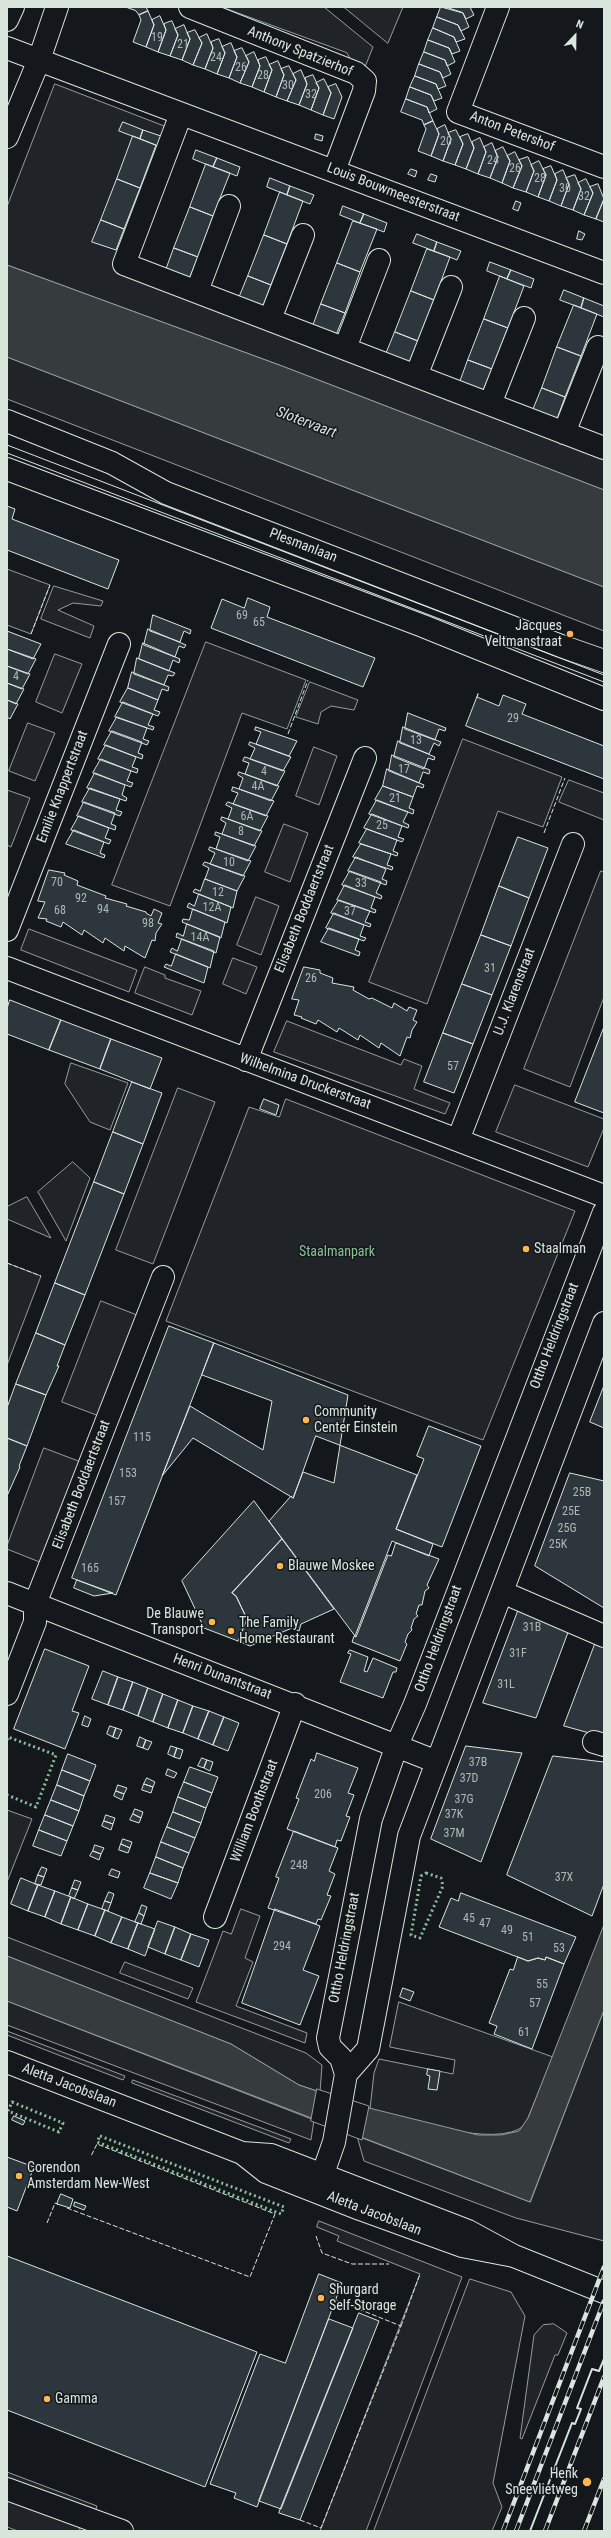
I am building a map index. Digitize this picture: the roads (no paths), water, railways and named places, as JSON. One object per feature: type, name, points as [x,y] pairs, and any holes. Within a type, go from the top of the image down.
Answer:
[{"type":"street","points":[[7,20],[13,7]]},
{"type":"street","points":[[7,137],[39,60],[57,7]]},
{"type":"street","name":"Anthony Spatzierhof","points":[[190,7],[356,73],[365,81],[364,91],[334,171]]},
{"type":"street","name":"Anton Petershof","points":[[498,7],[458,112],[604,167]]},
{"type":"street","name":"Louis Bouwmeesterstraat","points":[[7,48],[604,274]]},
{"type":"street","points":[[181,114],[124,264],[604,448]]},
{"type":"street","points":[[197,291],[229,206]]},
{"type":"street","points":[[270,319],[303,234]]},
{"type":"street","points":[[345,348],[378,260]]},
{"type":"street","points":[[416,376],[451,287]]},
{"type":"street","points":[[490,404],[524,318]]},
{"type":"street","points":[[564,433],[598,347]]},
{"type":"street","name":"Plesmanlaan","points":[[7,421],[112,463],[166,493],[561,646],[604,661]]},
{"type":"street","points":[[7,469],[423,626],[604,699]]},
{"type":"street","name":"Emilie Knappertstraat","points":[[7,930],[119,644]]},
{"type":"street","name":"Elisabeth Boddaertstraat","points":[[246,1060],[365,758]]},
{"type":"street","name":"U.J. Klarenstraat","points":[[458,1140],[573,844]]},
{"type":"street","name":"Wilhelmina Druckerstraat","points":[[7,968],[604,1196]]},
{"type":"street","name":"Ottho Heldringstraat","points":[[345,2081],[342,2058],[330,2047],[328,2038],[371,1819],[397,1745],[415,1704],[604,1212]]},
{"type":"street","name":"Elisabeth Boddaertstraat","points":[[7,1694],[35,1622],[35,1604],[163,1277]]},
{"type":"street","points":[[321,2179],[334,2142],[345,2081],[368,2049],[409,1836],[437,1762],[466,1711],[502,1592],[604,1323]]},
{"type":"street","points":[[502,1592],[604,1636]]},
{"type":"street","name":"Henri Dunantstraat","points":[[7,1593],[295,1704],[437,1762]]},
{"type":"street","name":"William Boothstraat","points":[[215,1917],[295,1704]]},
{"type":"street","name":"Aletta Jacobslaan","points":[[7,2062],[242,2153],[266,2172],[360,2209],[462,2246],[514,2256]]},
{"type":"street","name":"Aletta Jacobslaan","points":[[242,2153],[271,2155],[321,2179],[468,2231],[514,2256],[604,2292]]},
{"type":"street","points":[[7,2489],[122,2531]]},
{"type":"water","name":"Slotervaart","points":[[7,265],[282,366],[604,490],[604,587],[7,357]]},
{"type":"water","points":[[604,1925],[604,2010],[530,2202],[7,2001],[7,1956],[231,2044],[299,2085],[361,2106],[478,2135],[501,2135],[519,2131],[528,2118]]},
{"type":"tram line","points":[[7,445],[604,675]]},
{"type":"tram line","points":[[7,453],[604,682]]},
{"type":"railway","points":[[503,2531],[604,2267]]},
{"type":"railway","points":[[516,2531],[604,2301]]},
{"type":"railway","points":[[545,2531],[604,2377]]},
{"type":"railway","points":[[584,2531],[604,2479]]},
{"type":"place","name":"Jacques Veltmanstraat","points":[[570,634]]},
{"type":"place","name":"Staalman","points":[[526,1249]]},
{"type":"place","name":"Community Center Einstein","points":[[306,1420]]},
{"type":"place","name":"Blauwe Moskee","points":[[280,1566]]},
{"type":"place","name":"De Blauwe Transport","points":[[212,1622]]},
{"type":"place","name":"The Family Home Restaurant","points":[[231,1631]]},
{"type":"place","name":"Corendon Amsterdam New-West","points":[[19,2176]]},
{"type":"place","name":"Shurgard Self-Storage","points":[[321,2298]]},
{"type":"place","name":"Gamma","points":[[47,2399]]},
{"type":"place","name":"Henk Sneevlietweg","points":[[587,2482]]},
{"type":"park label","name":"Staalmanpark","points":[[337,1252]]}]
